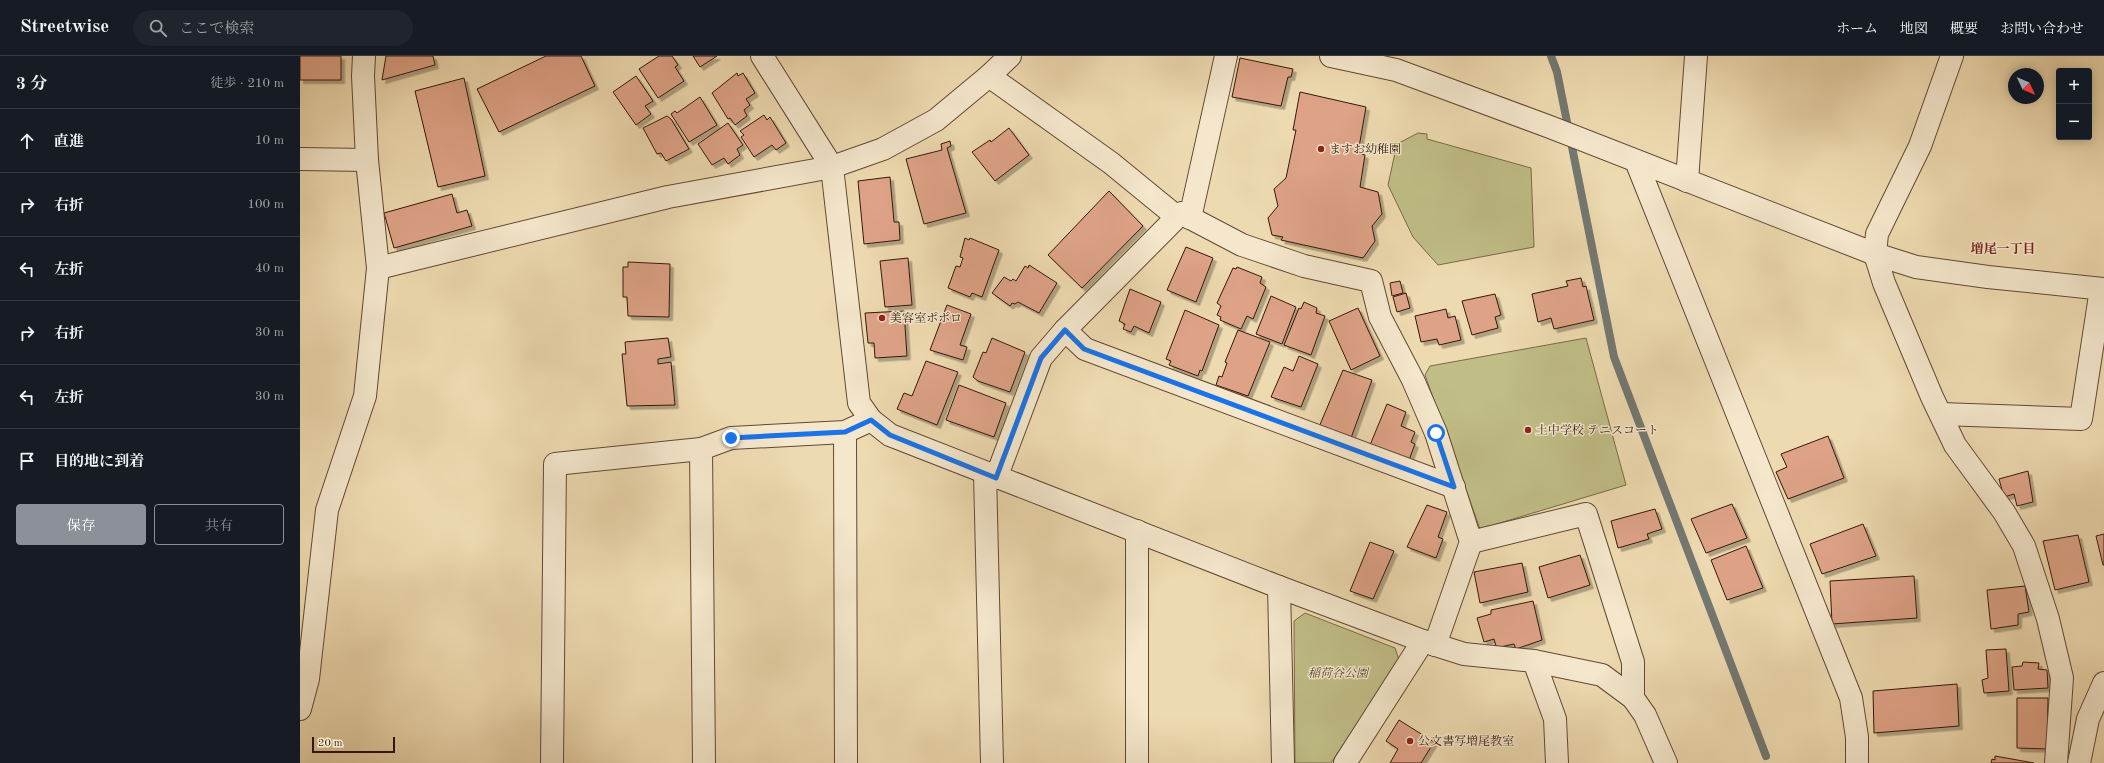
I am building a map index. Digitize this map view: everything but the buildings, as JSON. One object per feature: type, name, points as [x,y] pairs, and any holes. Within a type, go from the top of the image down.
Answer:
[{"type":"street","points":[[300,709],[308,679],[327,510],[365,396],[378,268],[367,160],[363,76],[364,56]]},
{"type":"street","points":[[762,56],[832,167],[859,403],[871,420],[890,435],[991,476],[1429,643],[1464,654],[1534,661],[1602,675],[1633,698],[1645,715],[1666,763]]},
{"type":"street","points":[[378,268],[668,197],[832,167],[884,149],[936,120],[990,76],[1010,56]]},
{"type":"street","points":[[992,763],[991,476],[1041,358],[1065,330],[1184,218],[1226,56]]},
{"type":"street","points":[[1331,56],[1396,70],[1550,127],[1636,162],[1875,254],[1916,267],[1988,277],[2103,289],[2081,418],[1941,414]]},
{"type":"street","points":[[1687,181],[1696,56]]},
{"type":"street","points":[[1952,56],[1920,146],[1877,234],[1875,254],[1884,283],[1955,445],[2004,512],[2024,546],[2048,619],[2062,678],[2056,763]]},
{"type":"street","points":[[990,76],[1111,162],[1184,218],[1242,245],[1304,266],[1372,281],[1380,317],[1413,380],[1433,426],[1471,542],[1429,643],[1345,763]]},
{"type":"street","points":[[300,159],[367,160]]},
{"type":"street","points":[[1636,162],[1852,698],[1857,737],[1857,763]]},
{"type":"street","points":[[1065,330],[1084,349],[1454,487]]},
{"type":"street","points":[[552,763],[554,464],[701,449],[731,438],[845,432],[871,420]]},
{"type":"street","points":[[845,432],[846,763]]},
{"type":"street","points":[[701,449],[704,763]]},
{"type":"street","points":[[1471,542],[1586,514],[1634,662],[1633,698]]},
{"type":"street","points":[[1137,531],[1137,763]]},
{"type":"street","points":[[1279,587],[1283,763]]},
{"type":"street","points":[[1534,661],[1555,719],[1557,763]]},
{"type":"street","points":[[2079,763],[2088,719],[2104,683]]},
{"type":"green space","points":[[1418,133],[1427,134],[1427,139],[1531,168],[1534,247],[1438,265],[1413,237],[1388,185],[1397,144]]},
{"type":"green space","name":"土中学校 テニスコート","points":[[1586,338],[1626,485],[1480,529],[1425,375],[1430,366]]},
{"type":"green space","name":"稲荷谷公園","points":[[1305,613],[1395,648],[1399,660],[1331,763],[1295,763],[1294,621]]},
{"type":"waterway","points":[[1551,56],[1557,72],[1614,357],[1766,756]]},
{"type":"place","name":"ますお幼稚園","points":[[1321,149]]},
{"type":"place","name":"美容室ポポロ","points":[[882,318]]},
{"type":"place","name":"土中学校 テニスコート","points":[[1528,430]]},
{"type":"place","name":"公文書写増尾教室","points":[[1410,741]]},
{"type":"district","name":"増尾一丁目","points":[[2003,248]]},
{"type":"route","points":[[731,438],[845,432],[871,420],[890,435],[996,478],[1041,358],[1065,330],[1084,349],[1454,487],[1436,433]]}]
